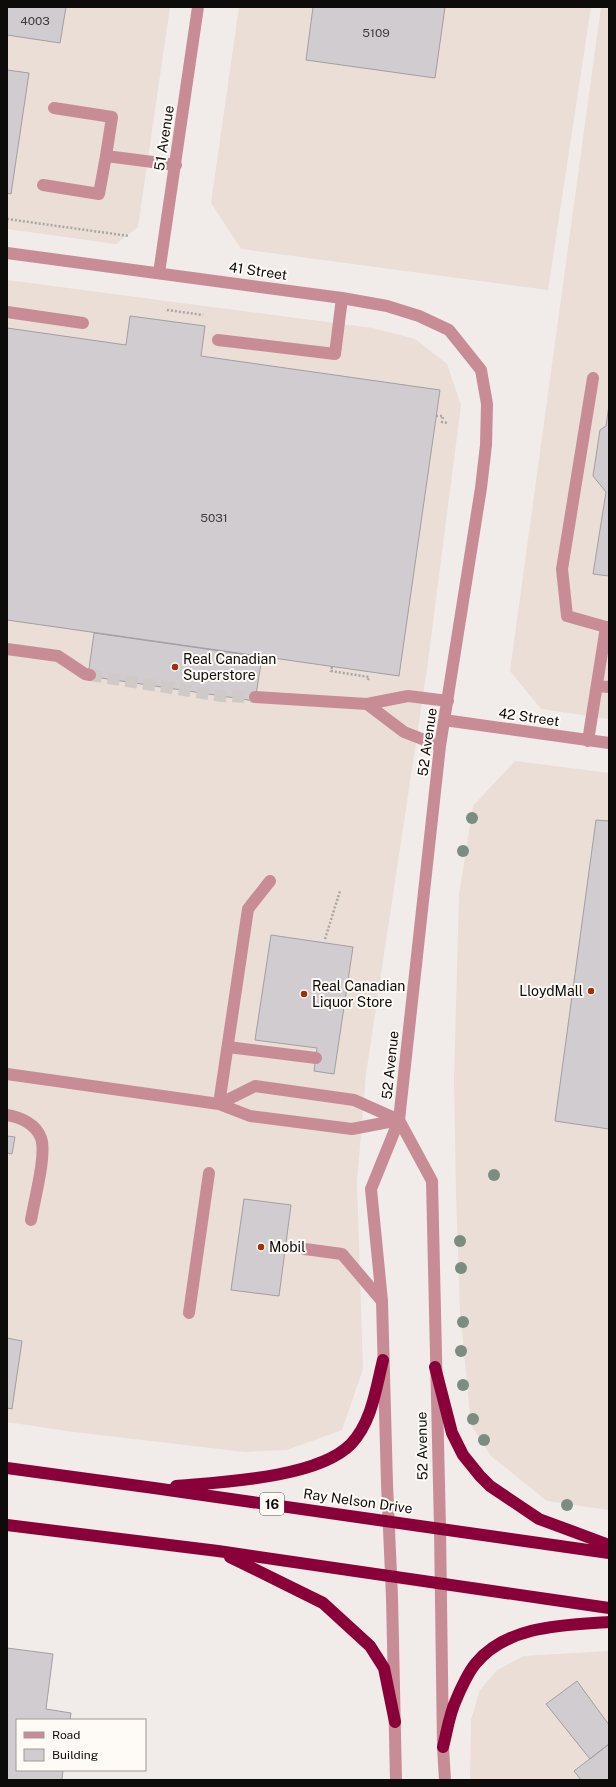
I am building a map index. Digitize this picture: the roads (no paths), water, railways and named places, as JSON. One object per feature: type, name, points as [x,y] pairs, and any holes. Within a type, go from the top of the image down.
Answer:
[{"type":"highway","points":[[154,1488],[257,1478],[315,1465],[339,1454],[351,1444],[362,1429],[373,1405],[383,1360]]},
{"type":"highway","points":[[435,1366],[452,1433],[463,1455],[480,1476],[490,1486],[539,1519],[609,1545]]},
{"type":"highway","name":"Ray Nelson Drive","points":[[7,1468],[609,1553]]},
{"type":"highway","points":[[7,1525],[218,1551],[609,1608]]},
{"type":"highway","points":[[218,1551],[323,1603],[370,1646],[384,1668],[395,1722]]},
{"type":"highway","points":[[443,1747],[455,1701],[475,1663],[498,1644],[518,1635],[545,1628],[609,1622]]},
{"type":"street","name":"51 Avenue","points":[[159,273],[198,7]]},
{"type":"street","points":[[43,185],[99,194],[112,117],[54,108]]},
{"type":"street","points":[[106,156],[176,165]]},
{"type":"street","name":"41 Street","points":[[7,253],[342,298],[387,306],[419,316],[449,330],[481,370]]},
{"type":"street","points":[[218,340],[335,354],[342,298]]},
{"type":"street","points":[[7,312],[83,323]]},
{"type":"street","name":"52 Avenue","points":[[396,1780],[382,1301],[371,1189],[399,1120],[440,746],[486,445],[487,404],[481,370]]},
{"type":"street","points":[[588,740],[607,627],[567,616],[562,569],[593,378]]},
{"type":"street","points":[[7,649],[58,656],[90,675]]},
{"type":"street","points":[[597,686],[609,687]]},
{"type":"street","points":[[255,697],[293,698],[367,704],[408,696],[448,701]]},
{"type":"street","points":[[367,704],[404,732],[440,746]]},
{"type":"street","name":"42 Street","points":[[444,720],[609,744]]},
{"type":"street","points":[[219,1104],[248,909],[270,881]]},
{"type":"street","points":[[228,1047],[316,1058]]},
{"type":"street","points":[[7,1074],[219,1104],[250,1116],[352,1129],[399,1120]]},
{"type":"street","points":[[219,1104],[255,1086],[354,1100],[399,1120]]},
{"type":"street","points":[[7,1115],[18,1116],[32,1125],[41,1137],[43,1155],[31,1220]]},
{"type":"street","name":"52 Avenue","points":[[399,1120],[432,1181],[435,1366],[440,1528],[443,1747],[445,1780]]},
{"type":"street","points":[[189,1313],[209,1173]]},
{"type":"street","points":[[306,1248],[342,1254],[382,1301]]},
{"type":"tunnel","points":[[90,675],[221,696],[255,697]]},
{"type":"place","name":"Real Canadian Superstore","points":[[175,667]]},
{"type":"place","name":"LloydMall","points":[[591,991]]},
{"type":"place","name":"Real Canadian Liquor Store","points":[[304,994]]},
{"type":"place","name":"Mobil","points":[[261,1247]]}]
